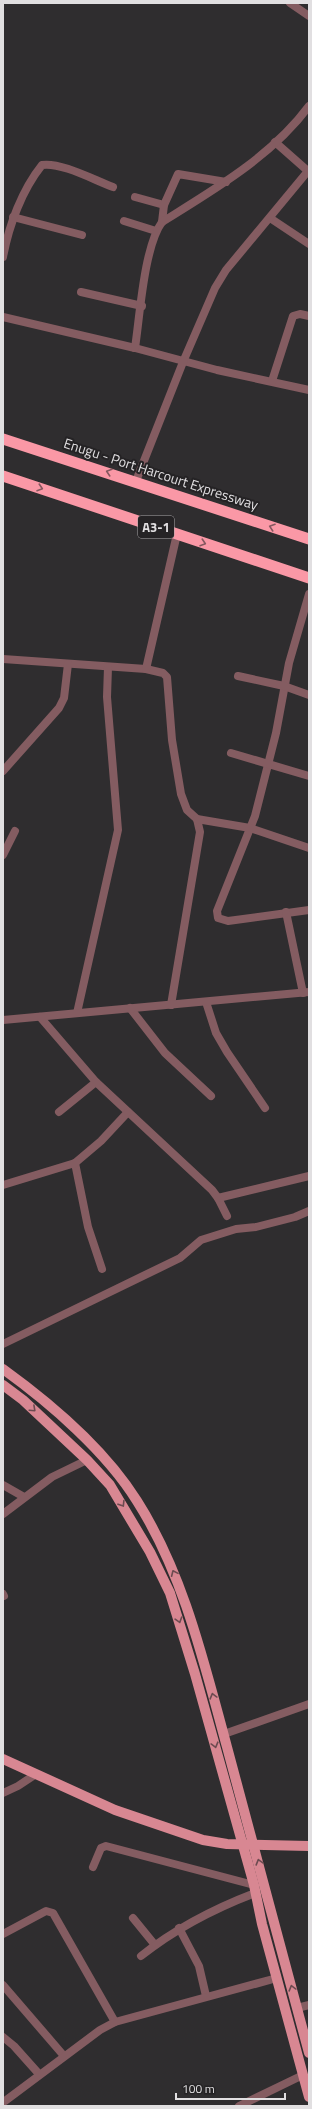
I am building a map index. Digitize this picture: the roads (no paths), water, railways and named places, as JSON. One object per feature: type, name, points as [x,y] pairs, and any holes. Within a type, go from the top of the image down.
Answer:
[{"type":"highway","name":"Enugu - Port Harcourt Expressway","points":[[3,439],[136,481],[309,539]]},
{"type":"highway","name":"A3-1","points":[[3,476],[309,578]]},
{"type":"main road","points":[[3,1369],[38,1394],[102,1456],[137,1500],[182,1590],[224,1734],[309,2053]]},
{"type":"main road","points":[[3,1385],[23,1400],[87,1460],[110,1485],[150,1552],[170,1593],[195,1674],[242,1844],[309,2097]]},
{"type":"main road","points":[[3,1759],[115,1810],[203,1840],[227,1844],[309,1846]]},
{"type":"street","points":[[290,3],[309,16]]},
{"type":"street","points":[[135,348],[150,251],[156,231],[162,222],[226,182],[306,116],[309,106]]},
{"type":"street","points":[[136,481],[184,362],[216,288],[226,270],[309,171],[275,142]]},
{"type":"street","points":[[3,257],[5,235],[13,217],[42,164],[60,167],[113,187]]},
{"type":"street","points":[[162,222],[164,205],[178,174],[226,182]]},
{"type":"street","points":[[135,197],[164,205]]},
{"type":"street","points":[[13,217],[82,235]]},
{"type":"street","points":[[270,218],[309,244]]},
{"type":"street","points":[[124,221],[156,231]]},
{"type":"street","points":[[81,292],[142,306]]},
{"type":"street","points":[[272,381],[293,316],[296,314],[309,316]]},
{"type":"street","points":[[3,317],[135,348],[184,362],[309,390]]},
{"type":"street","points":[[146,669],[177,534]]},
{"type":"street","points":[[309,594],[289,663],[276,733],[250,828],[217,911],[218,918],[228,921],[309,910]]},
{"type":"street","points":[[3,659],[146,669],[163,673],[167,677],[172,740],[181,794],[187,810],[197,819],[250,828],[309,848]]},
{"type":"street","points":[[3,771],[59,708],[64,698],[68,664]]},
{"type":"street","points":[[77,1013],[118,830],[107,697],[108,667]]},
{"type":"street","points":[[238,676],[284,686],[309,695]]},
{"type":"street","points":[[231,753],[309,776]]},
{"type":"street","points":[[171,1005],[200,832],[197,819]]},
{"type":"street","points":[[3,855],[15,831]]},
{"type":"street","points":[[3,1020],[306,993],[286,912]]},
{"type":"street","points":[[206,1002],[216,1033],[265,1108]]},
{"type":"street","points":[[130,1008],[165,1053],[211,1096]]},
{"type":"street","points":[[40,1017],[96,1082],[218,1198],[228,1216]]},
{"type":"street","points":[[59,1112],[96,1082]]},
{"type":"street","points":[[3,1185],[75,1163],[102,1141],[128,1112]]},
{"type":"street","points":[[75,1163],[88,1227],[102,1269]]},
{"type":"street","points":[[218,1198],[309,1176]]},
{"type":"street","points":[[3,1344],[180,1258],[201,1240],[236,1230],[256,1227],[294,1217],[309,1211]]},
{"type":"street","points":[[3,1514],[52,1477],[87,1460]]},
{"type":"street","points":[[3,1485],[24,1497]]},
{"type":"street","points":[[224,1734],[309,1704]]},
{"type":"street","points":[[3,1793],[18,1786],[36,1774]]},
{"type":"street","points":[[93,1867],[101,1848],[106,1846],[254,1889]]},
{"type":"street","points":[[141,1956],[179,1928],[254,1889]]},
{"type":"street","points":[[3,1934],[46,1911],[53,1913],[115,2022]]},
{"type":"street","points":[[133,1918],[155,1945]]},
{"type":"street","points":[[179,1928],[199,1966],[206,1996]]},
{"type":"street","points":[[6,2102],[39,2074],[100,2030],[115,2022],[206,1996],[277,1978]]},
{"type":"street","points":[[3,1986],[64,2056]]},
{"type":"street","points":[[297,2008],[309,2005]]},
{"type":"street","points":[[3,2037],[14,2046],[39,2074]]},
{"type":"street","points":[[239,2106],[303,2075]]}]
